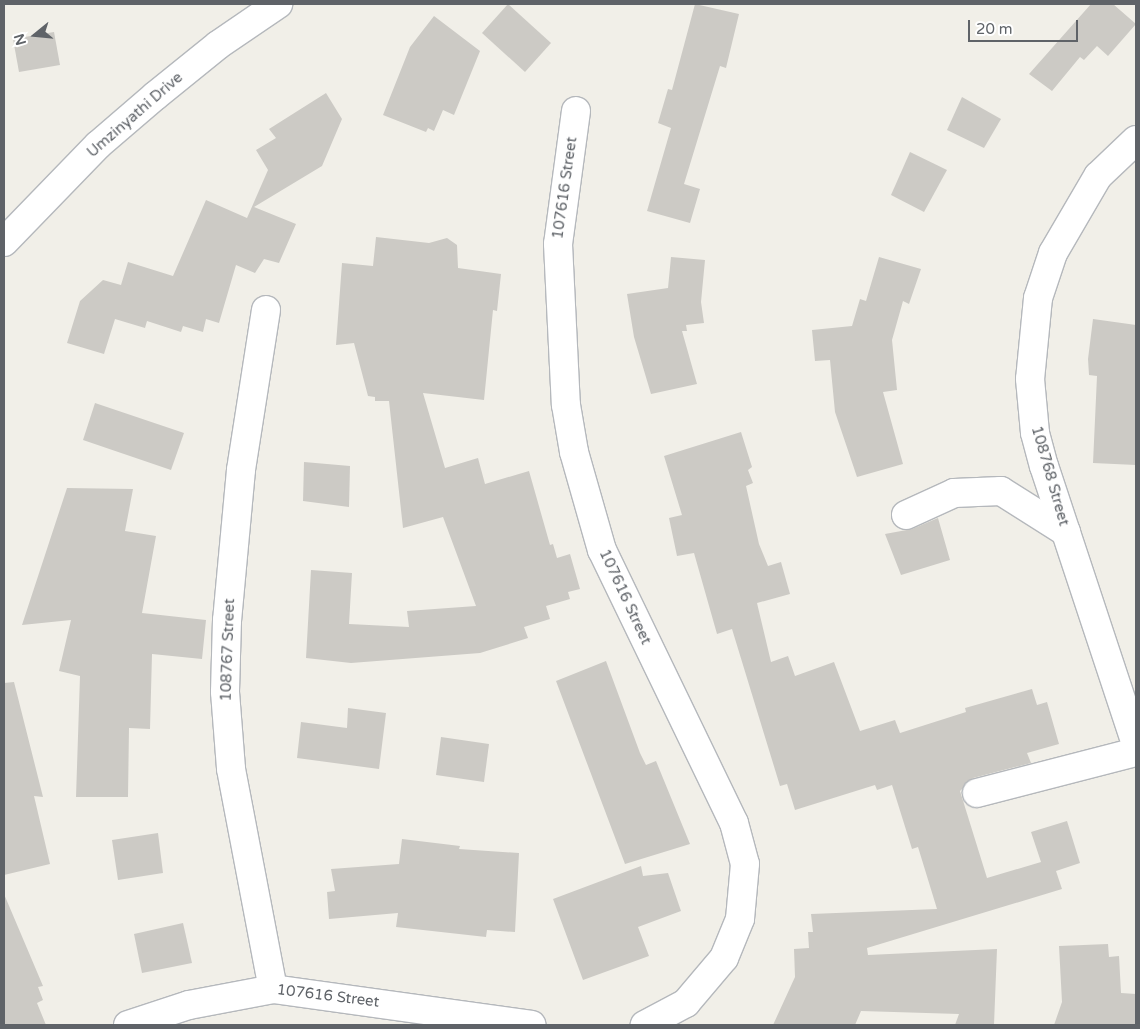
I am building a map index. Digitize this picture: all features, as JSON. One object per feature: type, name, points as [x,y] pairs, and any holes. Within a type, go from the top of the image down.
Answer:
[{"type":"street","name":"Umzinyathi Drive","points":[[4,242],[98,146],[155,96],[218,45],[278,4]]},
{"type":"street","name":"107616 Street","points":[[576,111],[558,244],[563,377],[574,452],[602,550],[734,823],[745,864],[740,919],[724,958],[686,1003],[645,1025]]},
{"type":"street","name":"108768 Street","points":[[1136,140],[1104,169],[1080,202],[1053,253],[1038,298],[1032,341],[1031,401],[1044,466],[1136,744]]},
{"type":"street","name":"108767 Street","points":[[266,310],[240,470],[227,620],[225,692],[231,770],[273,989]]},
{"type":"street","points":[[906,515],[954,493],[1000,491],[1066,532]]},
{"type":"street","points":[[977,793],[1136,752]]},
{"type":"street","name":"107616 Street","points":[[128,1025],[189,1005],[273,989],[532,1025]]},
{"type":"building","points":[[508,4],[551,43],[525,72],[482,33]]},
{"type":"building","points":[[695,4],[739,14],[726,68],[720,66],[684,184],[700,189],[690,223],[647,211],[671,128],[658,123],[668,89],[672,90]]},
{"type":"building","points":[[1091,4],[1113,4],[1136,24],[1108,56],[1097,46],[1084,60],[1080,57],[1052,91],[1029,74]]},
{"type":"building","points":[[434,16],[480,51],[454,115],[443,110],[434,131],[428,128],[426,132],[383,115],[410,47]]},
{"type":"building","points":[[54,32],[60,65],[19,72],[13,39]]},
{"type":"building","points":[[326,93],[342,119],[322,166],[254,207],[296,224],[279,263],[264,259],[255,273],[236,265],[219,323],[206,319],[203,332],[183,326],[181,332],[147,321],[145,328],[115,319],[104,354],[67,343],[80,301],[103,280],[121,285],[128,262],[173,276],[206,200],[247,218],[268,170],[256,150],[276,138],[269,129]]},
{"type":"building","points":[[962,97],[1001,119],[984,148],[947,130]]},
{"type":"building","points":[[910,152],[947,170],[924,212],[891,195]]},
{"type":"building","points":[[376,237],[429,243],[447,238],[457,245],[458,268],[501,274],[497,311],[493,310],[484,400],[423,393],[445,468],[478,458],[485,484],[529,471],[550,545],[553,544],[557,558],[570,554],[580,589],[568,592],[570,599],[546,606],[550,619],[524,627],[528,638],[480,653],[351,663],[306,658],[311,570],[352,573],[349,624],[409,627],[407,611],[476,606],[443,517],[403,528],[389,401],[375,401],[375,397],[368,396],[354,343],[336,345],[342,263],[373,266]]},
{"type":"building","points":[[671,257],[705,260],[701,302],[704,323],[686,325],[687,331],[682,331],[697,384],[651,394],[634,337],[627,294],[668,288]]},
{"type":"building","points":[[879,257],[921,269],[909,304],[903,301],[892,340],[897,390],[883,392],[903,464],[857,477],[835,412],[830,360],[815,361],[812,330],[852,326],[860,299],[866,301]]},
{"type":"building","points":[[1093,319],[1136,325],[1136,465],[1093,463],[1097,376],[1089,375],[1088,359]]},
{"type":"building","points":[[95,403],[184,433],[171,470],[83,440]]},
{"type":"building","points":[[741,432],[752,467],[748,470],[753,483],[746,486],[759,544],[768,566],[781,562],[790,594],[757,603],[771,662],[788,656],[795,676],[834,662],[860,731],[895,720],[900,733],[966,712],[965,708],[1032,689],[1037,705],[1047,702],[1059,744],[1027,753],[1031,763],[973,778],[960,791],[987,878],[1041,862],[1031,832],[1067,821],[1080,863],[1056,871],[1062,889],[867,948],[868,955],[997,949],[994,1025],[955,1025],[959,1014],[861,1011],[855,1025],[773,1025],[795,977],[794,949],[809,948],[808,932],[813,932],[811,914],[937,909],[918,847],[912,849],[892,785],[877,790],[875,785],[795,810],[787,784],[780,786],[732,629],[717,634],[694,553],[677,556],[669,518],[682,515],[664,456]]},
{"type":"building","points":[[304,462],[350,466],[349,507],[303,501]]},
{"type":"building","points":[[67,488],[133,489],[125,531],[156,536],[142,613],[206,620],[202,659],[152,654],[150,729],[129,728],[128,797],[76,797],[80,676],[59,671],[71,620],[22,625]]},
{"type":"building","points":[[938,518],[950,560],[901,575],[885,534],[912,529]]},
{"type":"building","points":[[606,661],[640,753],[646,765],[656,761],[690,844],[625,864],[556,681]]},
{"type":"building","points":[[14,682],[43,797],[34,796],[50,864],[4,875],[4,683]]},
{"type":"building","points":[[348,708],[386,713],[379,769],[297,758],[301,722],[347,728]]},
{"type":"building","points":[[441,737],[489,744],[484,782],[436,775]]},
{"type":"building","points":[[158,833],[163,873],[118,880],[112,840]]},
{"type":"building","points":[[402,839],[460,846],[459,849],[519,853],[515,932],[487,930],[486,937],[396,927],[398,913],[329,919],[327,892],[335,891],[331,869],[399,864]]},
{"type":"building","points":[[641,866],[643,876],[668,873],[681,911],[638,927],[649,956],[583,980],[553,899]]},
{"type":"building","points":[[4,894],[43,986],[38,987],[43,1000],[37,1003],[46,1025],[4,1025]]},
{"type":"building","points":[[183,923],[192,963],[142,973],[134,934]]},
{"type":"building","points":[[1108,944],[1109,957],[1119,956],[1121,993],[1136,994],[1136,1025],[1054,1025],[1062,1002],[1059,946]]}]
